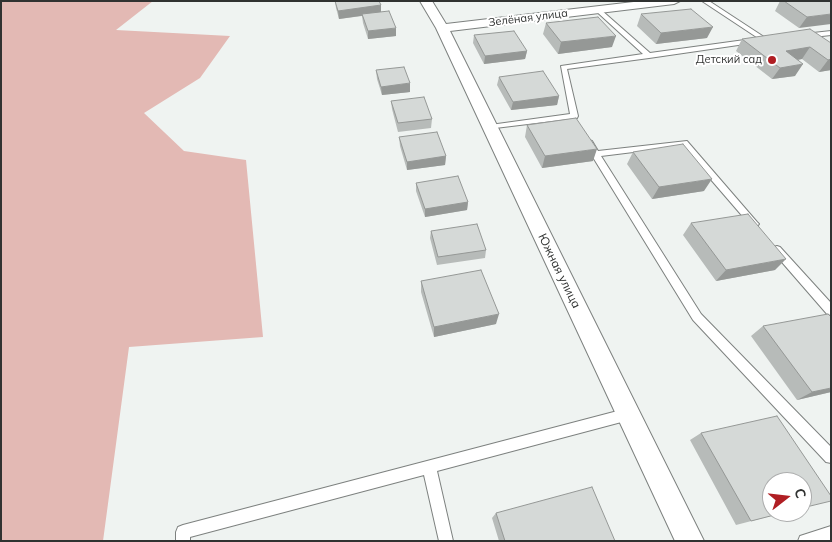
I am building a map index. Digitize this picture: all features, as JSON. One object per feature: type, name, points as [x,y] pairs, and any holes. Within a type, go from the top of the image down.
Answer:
[{"type":"street","name":"Южная улица","points":[[426,1],[442,28],[690,541]]},
{"type":"street","name":"Зелёная улица","points":[[442,28],[674,1]]},
{"type":"lane","points":[[706,1],[763,39]]},
{"type":"lane","points":[[598,10],[649,56]]},
{"type":"lane","points":[[796,36],[831,33]]},
{"type":"lane","points":[[779,38],[563,67],[578,123],[595,154],[697,317],[831,457]]},
{"type":"lane","points":[[490,127],[578,123]]},
{"type":"lane","points":[[595,154],[684,143],[760,231]]},
{"type":"lane","points":[[773,246],[831,311]]},
{"type":"lane","points":[[182,541],[183,532],[629,414]]},
{"type":"lane","points":[[429,467],[446,541]]},
{"type":"lane","points":[[805,541],[831,533]]},
{"type":"shaded area","points":[[1,1],[153,1],[116,30],[230,36],[200,78],[144,113],[184,151],[246,160],[263,337],[129,347],[103,541],[1,541]]},
{"type":"building","points":[[335,1],[379,1],[381,5],[338,11]]},
{"type":"building","points":[[784,1],[831,1],[831,14],[807,17]]},
{"type":"building","points":[[691,9],[713,27],[661,33],[641,14]]},
{"type":"building","points":[[389,11],[396,28],[368,31],[362,14]]},
{"type":"building","points":[[598,17],[616,36],[561,42],[546,23]]},
{"type":"building","points":[[810,29],[831,43],[831,59],[828,60],[810,47],[786,51],[803,64],[780,68],[742,39]]},
{"type":"building","points":[[514,31],[527,51],[485,56],[474,35]]},
{"type":"building","points":[[404,67],[410,83],[381,87],[376,70]]},
{"type":"building","points":[[543,71],[559,96],[513,102],[499,77]]},
{"type":"building","points":[[424,97],[432,119],[398,123],[391,101]]},
{"type":"building","points":[[576,118],[597,149],[545,156],[527,125]]},
{"type":"building","points":[[437,132],[446,156],[407,162],[399,137]]},
{"type":"building","points":[[683,144],[712,179],[659,187],[633,152]]},
{"type":"building","points":[[458,176],[468,202],[425,209],[416,183]]},
{"type":"building","points":[[748,214],[786,259],[726,270],[691,223]]},
{"type":"building","points":[[477,224],[486,250],[438,257],[431,231]]},
{"type":"building","points":[[481,270],[499,314],[434,327],[421,281]]},
{"type":"building","points":[[828,314],[831,317],[831,388],[812,392],[763,326]]},
{"type":"building","points":[[777,416],[831,496],[831,501],[812,506],[812,472],[762,472],[762,518],[751,521],[701,433]]},
{"type":"building","points":[[592,487],[615,541],[505,541],[496,513]]},
{"type":"place","name":"Детский сад","points":[[772,60]]}]
